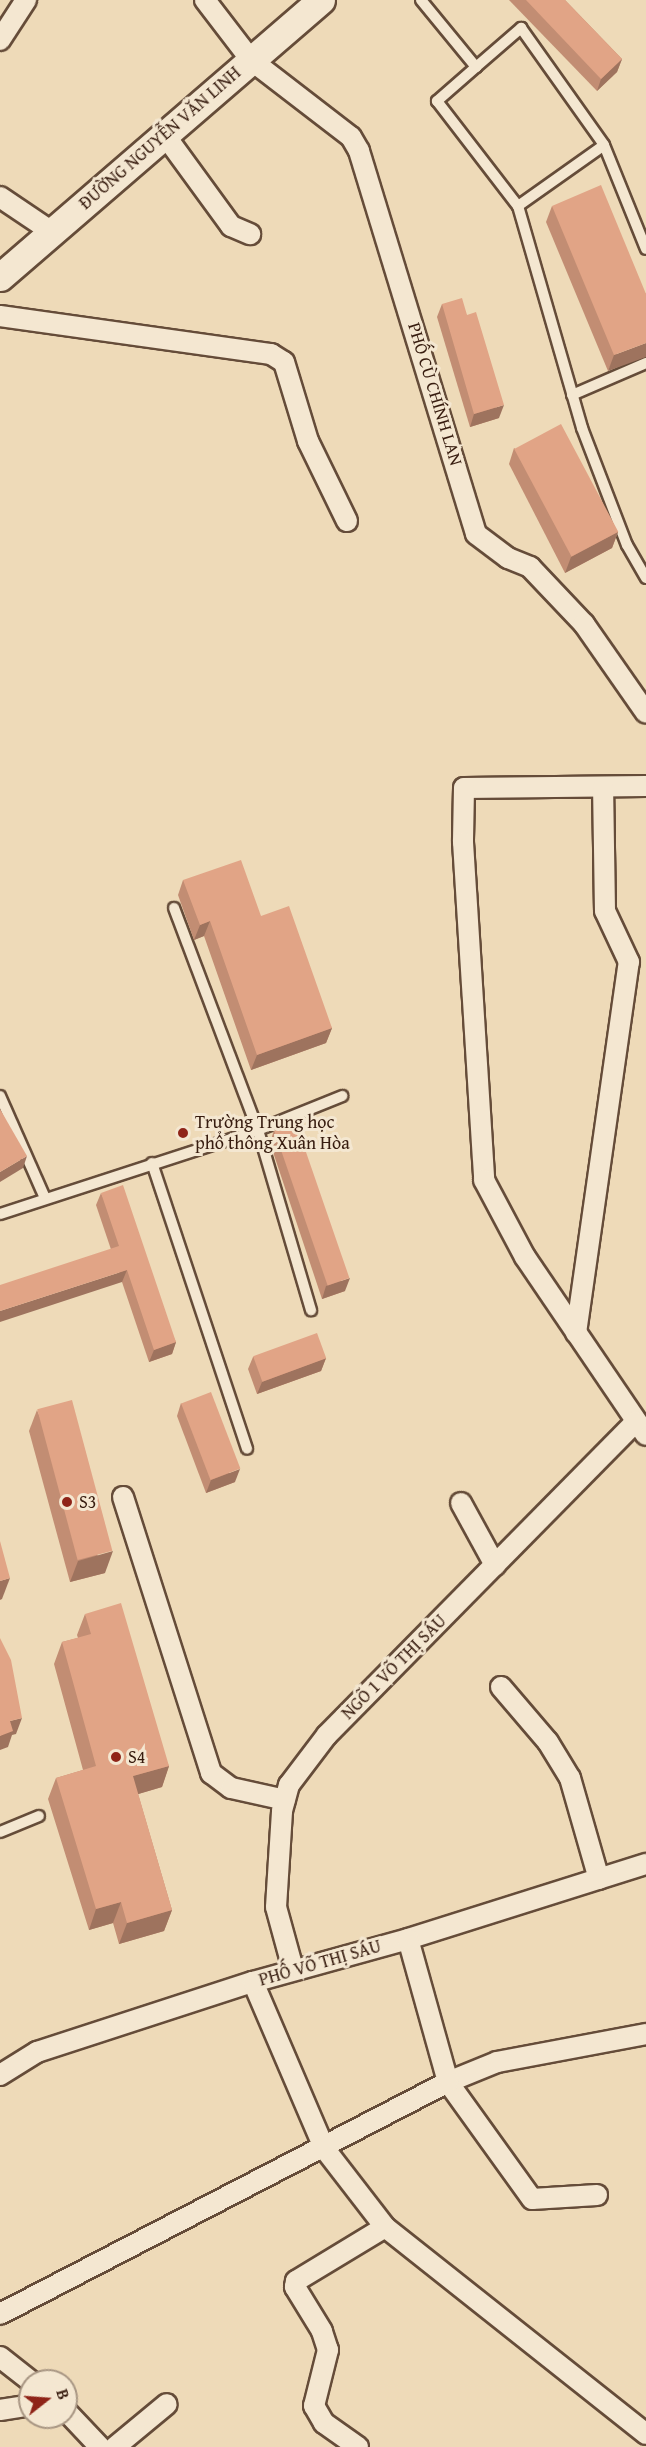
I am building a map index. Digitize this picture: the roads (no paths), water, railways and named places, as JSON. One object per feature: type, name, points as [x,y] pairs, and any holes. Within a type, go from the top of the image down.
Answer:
[{"type":"street","points":[[0,40],[26,0]]},
{"type":"street","name":"PHỐ CÙ CHÍNH LAN","points":[[205,0],[251,60],[351,137],[359,151],[476,534],[538,575],[584,624],[646,713]]},
{"type":"street","name":"ĐƯỜNG NGUYỄN VĂN LINH","points":[[0,277],[321,0]]},
{"type":"street","points":[[164,134],[231,226],[250,234]]},
{"type":"street","points":[[0,197],[52,232]]},
{"type":"street","points":[[0,316],[270,354],[284,362],[308,441],[347,521]]},
{"type":"street","points":[[641,1429],[525,1257],[484,1180],[467,949],[464,788],[646,786]]},
{"type":"street","points":[[576,1333],[629,962],[604,911],[603,788]]},
{"type":"street","name":"NGÕ 1 VÕ THỊ SÁU","points":[[293,1969],[276,1907],[285,1800],[289,1785],[327,1735],[495,1565],[641,1429]]},
{"type":"street","points":[[123,1497],[211,1773],[231,1788],[285,1800]]},
{"type":"street","points":[[461,1503],[495,1565]]},
{"type":"street","points":[[501,1687],[548,1742],[570,1778],[599,1879]]},
{"type":"street","name":"PHỐ VÕ THỊ SÁU","points":[[0,2075],[37,2052],[293,1969],[408,1939],[646,1864]]},
{"type":"street","points":[[408,1939],[448,2082],[532,2199],[597,2195]]},
{"type":"street","points":[[253,1982],[324,2148],[385,2227],[646,2433]]},
{"type":"street","points":[[0,2314],[448,2082],[497,2062],[646,2034]]},
{"type":"street","points":[[358,2447],[324,2423],[314,2406],[328,2350],[322,2331],[295,2287],[296,2281],[385,2227]]},
{"type":"street","points":[[0,2357],[18,2371]]},
{"type":"street","points":[[115,2447],[167,2404]]},
{"type":"street","points":[[0,2410],[18,2407]]},
{"type":"street","points":[[78,2424],[100,2447]]},
{"type":"lane","points":[[421,0],[476,67]]},
{"type":"lane","points":[[646,249],[604,145],[521,28],[437,101],[518,206],[573,395],[627,545],[646,578]]},
{"type":"lane","points":[[518,206],[604,145]]},
{"type":"lane","points":[[573,395],[646,363]]},
{"type":"lane","points":[[174,908],[258,1130],[311,1310]]},
{"type":"lane","points":[[0,1096],[45,1198]]},
{"type":"lane","points":[[0,1214],[258,1130],[342,1096]]},
{"type":"lane","points":[[152,1163],[247,1449]]},
{"type":"lane","points":[[0,1832],[39,1816]]},
{"type":"place","name":"Trường Trung học phổ thông Xuân Hòa","points":[[183,1133]]},
{"type":"place","name":"S3","points":[[67,1502]]},
{"type":"place","name":"S4","points":[[116,1757]]}]
